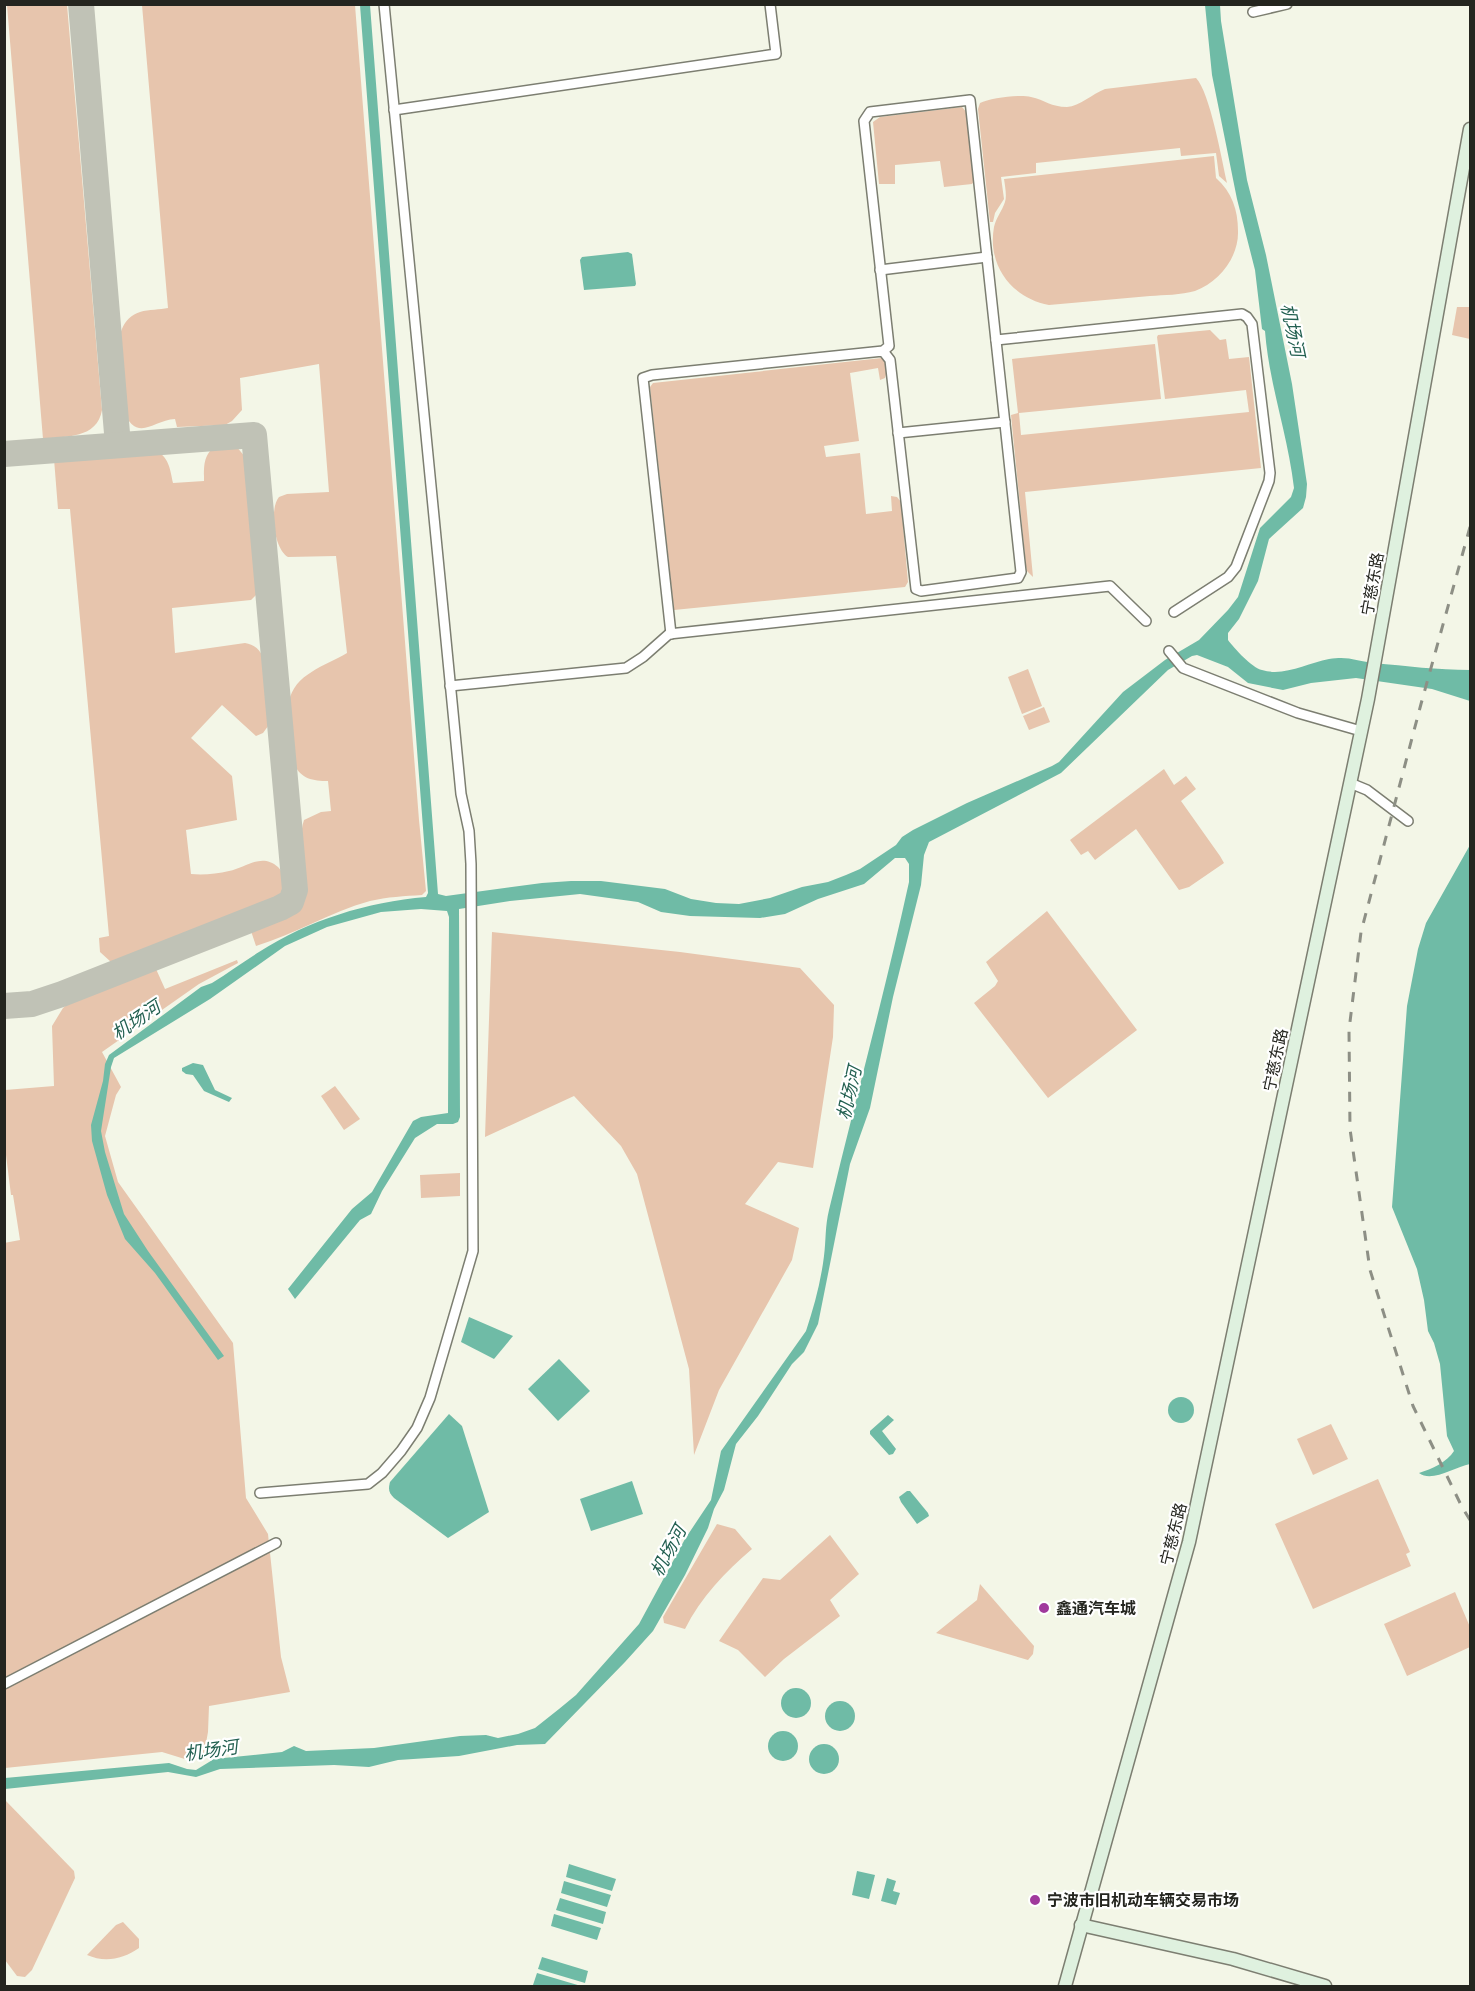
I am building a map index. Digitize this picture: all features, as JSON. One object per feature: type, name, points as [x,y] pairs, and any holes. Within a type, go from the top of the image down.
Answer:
[{"type":"main road","name":"宁慈东路","points":[[1065,1986],[1189,1542],[1368,699],[1470,129]]},
{"type":"main road","points":[[1082,1925],[1233,1959],[1324,1986]]},
{"type":"street","points":[[260,1494],[368,1484],[382,1473],[402,1451],[417,1428],[430,1398],[473,1251],[472,935],[469,831],[461,794],[384,4]]},
{"type":"street","points":[[394,110],[776,54],[770,4]]},
{"type":"street","points":[[1253,12],[1287,4]]},
{"type":"street","points":[[671,634],[643,378],[652,375],[883,351],[889,346],[864,121],[870,112],[970,100],[1021,572],[1018,578],[921,591],[915,589],[890,360],[883,351]]},
{"type":"street","points":[[880,270],[987,256]]},
{"type":"street","points":[[996,340],[1242,314],[1252,324],[1270,473],[1269,481],[1236,567],[1228,578],[1174,612]]},
{"type":"street","points":[[898,433],[1005,422]]},
{"type":"street","points":[[450,686],[626,668],[671,634],[1110,586],[1146,621]]},
{"type":"street","points":[[1169,651],[1183,668],[1298,713],[1361,731]]},
{"type":"street","points":[[1350,783],[1367,790],[1408,821]]},
{"type":"street","points":[[4,1684],[276,1543]]},
{"type":"shaded area","points":[[7,5],[67,5],[102,410],[94,426],[87,431],[70,436],[43,439]]},
{"type":"shaded area","points":[[142,5],[355,5],[426,891],[422,895],[370,901],[256,946],[251,931],[288,915],[300,902],[304,892],[302,829],[304,820],[321,812],[331,811],[328,781],[304,776],[294,764],[289,702],[297,684],[304,678],[347,653],[336,556],[288,557],[279,546],[274,528],[274,510],[279,497],[287,494],[329,492],[319,364],[240,378],[242,410],[225,425],[177,427],[175,419],[139,428],[133,425],[122,408],[118,354],[123,328],[129,318],[140,312],[168,308]]},
{"type":"shaded area","points":[[1196,78],[1211,112],[1227,183],[1219,176],[1216,153],[1181,156],[1180,148],[1036,163],[1036,173],[1001,177],[1004,199],[995,213],[993,222],[990,222],[978,109],[980,103],[1005,97],[1026,96],[1067,107],[1105,89]]},
{"type":"shaded area","points":[[962,107],[969,115],[975,180],[972,184],[944,187],[940,161],[895,165],[895,184],[879,184],[873,122],[880,117]]},
{"type":"shaded area","points":[[1214,156],[1216,178],[1230,195],[1235,209],[1238,223],[1237,241],[1226,267],[1204,287],[1178,294],[1049,305],[1024,295],[1013,288],[1005,278],[994,255],[993,241],[994,227],[1006,200],[1004,179]]},
{"type":"shaded area","points":[[1457,307],[1470,307],[1470,339],[1452,335]]},
{"type":"shaded area","points":[[1210,330],[1220,340],[1226,339],[1229,359],[1249,357],[1261,468],[1025,492],[1033,577],[1027,571],[1026,566],[1011,415],[1018,413],[1012,359],[1155,344],[1161,399],[1019,413],[1021,435],[1249,412],[1246,390],[1165,399],[1158,335]]},
{"type":"shaded area","points":[[882,358],[887,368],[885,378],[880,380],[878,368],[850,373],[859,441],[824,446],[826,457],[860,453],[866,514],[892,511],[891,496],[897,497],[901,502],[908,582],[905,587],[674,610],[650,387],[653,383]]},
{"type":"shaded area","points":[[221,443],[236,446],[246,458],[256,595],[251,600],[172,608],[175,653],[245,643],[256,647],[263,657],[271,722],[263,733],[256,736],[222,705],[191,738],[232,776],[237,820],[186,830],[191,874],[220,873],[253,862],[266,861],[278,867],[284,875],[284,887],[281,895],[272,903],[119,961],[111,962],[100,952],[99,938],[109,936],[70,509],[58,509],[54,459],[153,450],[166,459],[173,483],[204,481],[208,454]]},
{"type":"shaded area","points":[[1028,669],[1042,706],[1022,714],[1008,677]]},
{"type":"shaded area","points":[[1044,707],[1050,722],[1029,730],[1023,716]]},
{"type":"shaded area","points":[[1164,769],[1174,785],[1186,776],[1196,789],[1181,801],[1224,863],[1189,887],[1179,890],[1136,829],[1095,860],[1088,851],[1081,855],[1070,840]]},
{"type":"shaded area","points":[[1047,911],[1137,1030],[1048,1098],[974,1003],[998,981],[986,962]]},
{"type":"shaded area","points":[[492,932],[680,952],[800,968],[834,1005],[833,1037],[813,1168],[778,1162],[745,1204],[799,1228],[792,1260],[719,1390],[694,1455],[689,1369],[637,1174],[621,1146],[574,1096],[485,1137]]},
{"type":"shaded area","points":[[237,960],[238,963],[199,984],[102,1052],[121,1087],[116,1095],[105,1136],[118,1182],[233,1343],[246,1498],[268,1534],[281,1657],[290,1692],[209,1706],[204,1754],[188,1760],[162,1752],[5,1768],[4,1243],[20,1240],[5,1147],[5,1090],[54,1086],[52,1026],[63,1008],[69,1003],[156,969],[165,989]]},
{"type":"shaded area","points":[[335,1086],[360,1119],[344,1130],[321,1096]]},
{"type":"shaded area","points":[[460,1173],[460,1196],[421,1198],[420,1175]]},
{"type":"shaded area","points":[[1331,1424],[1348,1459],[1313,1475],[1297,1439]]},
{"type":"shaded area","points":[[1378,1479],[1410,1552],[1406,1554],[1411,1566],[1313,1609],[1275,1524]]},
{"type":"shaded area","points":[[717,1524],[735,1529],[752,1549],[714,1586],[698,1606],[685,1629],[664,1623],[663,1617]]},
{"type":"shaded area","points":[[830,1535],[859,1574],[830,1600],[840,1616],[784,1659],[765,1677],[738,1650],[719,1641],[763,1578],[780,1580]]},
{"type":"shaded area","points":[[980,1584],[1034,1646],[1033,1654],[1028,1660],[936,1633],[977,1600]]},
{"type":"shaded area","points":[[1455,1592],[1470,1627],[1470,1647],[1407,1676],[1384,1624]]},
{"type":"shaded area","points":[[5,1800],[74,1871],[75,1878],[32,1970],[25,1977],[17,1976],[5,1960]]},
{"type":"shaded area","points":[[123,1922],[139,1939],[139,1948],[114,1959],[100,1959],[87,1955],[116,1925]]},
{"type":"water","points":[[360,5],[370,5],[438,894],[446,896],[542,883],[601,881],[665,889],[691,899],[739,904],[828,882],[860,869],[896,845],[902,837],[913,830],[1059,762],[1123,692],[1165,660],[1199,640],[1228,610],[1238,597],[1260,528],[1291,497],[1294,488],[1288,449],[1270,370],[1265,331],[1262,329],[1255,270],[1237,199],[1212,75],[1205,5],[1220,5],[1247,180],[1266,255],[1292,384],[1307,484],[1303,508],[1269,539],[1258,581],[1239,619],[1228,633],[1228,640],[1253,666],[1270,672],[1287,671],[1329,659],[1342,658],[1410,667],[1470,670],[1470,701],[1432,689],[1356,678],[1311,683],[1283,690],[1248,683],[1228,667],[1197,655],[1192,656],[1168,670],[1061,773],[929,842],[924,855],[921,885],[893,997],[870,1108],[850,1164],[818,1324],[804,1352],[792,1364],[758,1416],[736,1444],[724,1490],[714,1509],[708,1528],[685,1575],[653,1631],[545,1744],[517,1745],[459,1756],[398,1760],[369,1767],[334,1765],[220,1769],[196,1777],[168,1772],[5,1789],[5,1778],[169,1763],[196,1770],[214,1759],[282,1752],[294,1746],[306,1751],[374,1748],[460,1736],[486,1735],[498,1738],[535,1728],[576,1695],[639,1624],[685,1539],[711,1500],[721,1451],[806,1331],[821,1275],[829,1210],[909,882],[909,864],[905,858],[895,858],[864,884],[818,899],[785,914],[760,918],[690,916],[661,912],[638,902],[580,894],[459,909],[460,1117],[458,1122],[437,1124],[415,1138],[382,1191],[371,1214],[360,1220],[295,1299],[288,1289],[352,1209],[372,1192],[413,1121],[421,1117],[448,1113],[449,917],[447,911],[421,909],[381,912],[327,927],[285,946],[210,999],[114,1058],[101,1131],[124,1214],[224,1356],[218,1360],[155,1273],[125,1239],[107,1195],[92,1141],[91,1125],[109,1055],[201,987],[212,983],[278,941],[339,914],[382,903],[426,897],[428,893]]},
{"type":"water","points":[[628,252],[632,254],[635,286],[584,290],[580,260],[582,257]]},
{"type":"water","points":[[1470,845],[1470,1464],[1437,1475],[1424,1476],[1419,1473],[1439,1465],[1454,1451],[1447,1436],[1440,1364],[1428,1331],[1417,1269],[1392,1207],[1407,1006],[1418,949],[1426,923]]},
{"type":"water","points":[[193,1063],[203,1065],[215,1090],[232,1098],[229,1102],[204,1091],[193,1075],[182,1071],[182,1068]]},
{"type":"water","points":[[469,1317],[513,1336],[494,1359],[461,1342]]},
{"type":"water","points":[[559,1359],[590,1391],[558,1421],[528,1389]]},
{"type":"water","points":[[1181,1397],[1190,1401],[1194,1410],[1190,1419],[1181,1423],[1172,1419],[1168,1410],[1172,1401]]},
{"type":"water","points":[[449,1414],[462,1426],[489,1512],[448,1538],[394,1498],[389,1487],[390,1482]]},
{"type":"water","points":[[888,1415],[894,1420],[882,1431],[896,1449],[893,1454],[889,1455],[870,1434],[870,1431]]},
{"type":"water","points":[[632,1481],[643,1514],[591,1531],[580,1499]]},
{"type":"water","points":[[910,1491],[929,1516],[917,1524],[899,1497]]},
{"type":"water","points":[[796,1688],[807,1692],[811,1703],[807,1714],[796,1718],[785,1714],[781,1703],[785,1692]]},
{"type":"water","points":[[840,1701],[851,1705],[855,1716],[851,1727],[840,1731],[829,1727],[825,1716],[829,1705]]},
{"type":"water","points":[[783,1731],[794,1735],[798,1746],[794,1757],[783,1761],[772,1757],[768,1746],[772,1735]]},
{"type":"water","points":[[824,1744],[835,1748],[839,1759],[835,1770],[824,1774],[813,1770],[809,1759],[813,1748]]},
{"type":"water","points":[[569,1864],[616,1879],[612,1891],[566,1877]]},
{"type":"water","points":[[857,1871],[875,1875],[869,1899],[852,1895]]},
{"type":"water","points":[[887,1878],[896,1881],[893,1891],[900,1893],[896,1905],[881,1901]]},
{"type":"water","points":[[564,1881],[611,1895],[607,1907],[561,1893]]},
{"type":"water","points":[[560,1898],[606,1912],[603,1924],[556,1910]]},
{"type":"water","points":[[554,1914],[601,1928],[597,1940],[551,1926]]},
{"type":"water","points":[[542,1957],[588,1971],[585,1983],[538,1969]]},
{"type":"water","points":[[537,1973],[581,1986],[533,1985]]},
{"type":"taxiway","points":[[81,4],[118,445]]},
{"type":"taxiway","points":[[4,454],[254,435],[295,890],[291,902],[280,908],[62,994],[32,1004],[4,1006]]},
{"type":"railway","points":[[1470,527],[1361,932],[1349,1030],[1350,1129],[1370,1270],[1413,1406],[1470,1520]]},
{"type":"place","name":"鑫通汽车城","points":[[1044,1608]]},
{"type":"place","name":"宁波市旧机动车辆交易市场","points":[[1035,1900]]},
{"type":"water label","name":"机场河","points":[[1293,330]]},
{"type":"water label","name":"机场河","points":[[136,1020]]},
{"type":"water label","name":"机场河","points":[[849,1093]]},
{"type":"water label","name":"机场河","points":[[668,1551]]},
{"type":"water label","name":"机场河","points":[[211,1750]]}]
